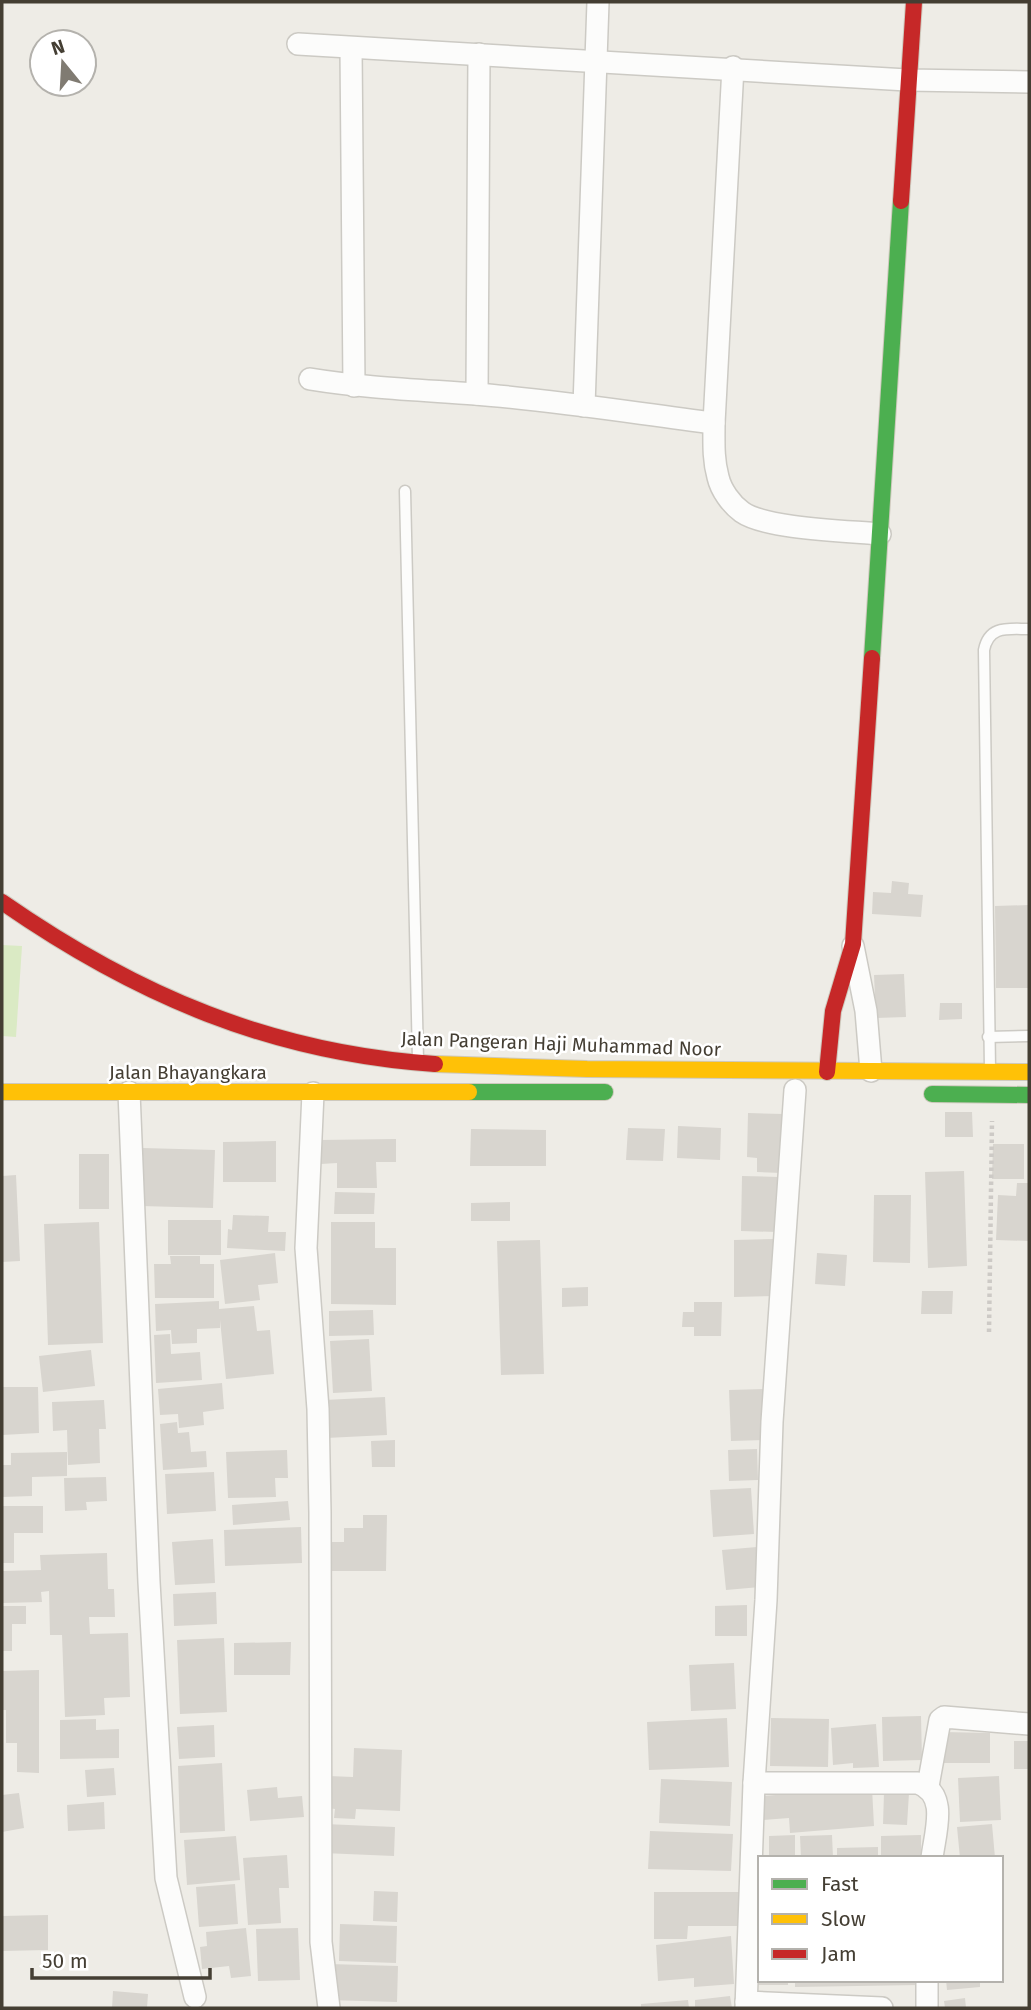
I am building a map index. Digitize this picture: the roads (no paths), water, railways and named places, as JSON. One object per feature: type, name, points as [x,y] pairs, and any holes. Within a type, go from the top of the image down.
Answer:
[{"type":"main road","points":[[827,1072],[833,1011],[840,978],[853,944],[914,2]]},
{"type":"main road","name":"Jalan Pangeran Haji Muhammad Noor","points":[[2,902],[102,966],[227,1023],[297,1043],[371,1058],[538,1069],[1022,1072]]},
{"type":"main road","points":[[990,1072],[992,1096]]},
{"type":"main road","points":[[913,1093],[1022,1095],[1022,1072]]},
{"type":"main road","name":"Jalan Bhayangkara","points":[[2,1093],[374,1094],[618,1091]]},
{"type":"street","points":[[584,406],[598,2]]},
{"type":"street","points":[[298,44],[733,67],[907,80],[1029,82]]},
{"type":"street","points":[[351,48],[354,386]]},
{"type":"street","points":[[477,394],[478,54]]},
{"type":"street","points":[[733,67],[714,424],[713,456],[718,479],[728,499],[743,513],[792,526],[880,534]]},
{"type":"street","points":[[310,379],[354,386],[477,394],[714,424]]},
{"type":"street","points":[[853,944],[866,1011],[871,1071]]},
{"type":"street","points":[[795,1090],[772,1422],[766,1600],[754,1783],[756,1896],[746,2005],[882,2008]]},
{"type":"street","points":[[129,1092],[149,1582],[166,1878],[195,1997]]},
{"type":"street","points":[[313,1093],[306,1248],[318,1409],[321,1942],[328,2008]]},
{"type":"street","points":[[928,1786],[940,1720],[944,1717],[1029,1724]]},
{"type":"street","points":[[754,1783],[918,1783],[928,1786],[935,1793],[938,1803],[933,1856]]},
{"type":"street","points":[[927,1982],[927,2008]]},
{"type":"lane","points":[[405,491],[418,1062]]},
{"type":"lane","points":[[990,1072],[984,650],[990,634],[998,629],[1029,629]]},
{"type":"lane","points":[[988,1037],[1029,1037]]}]
